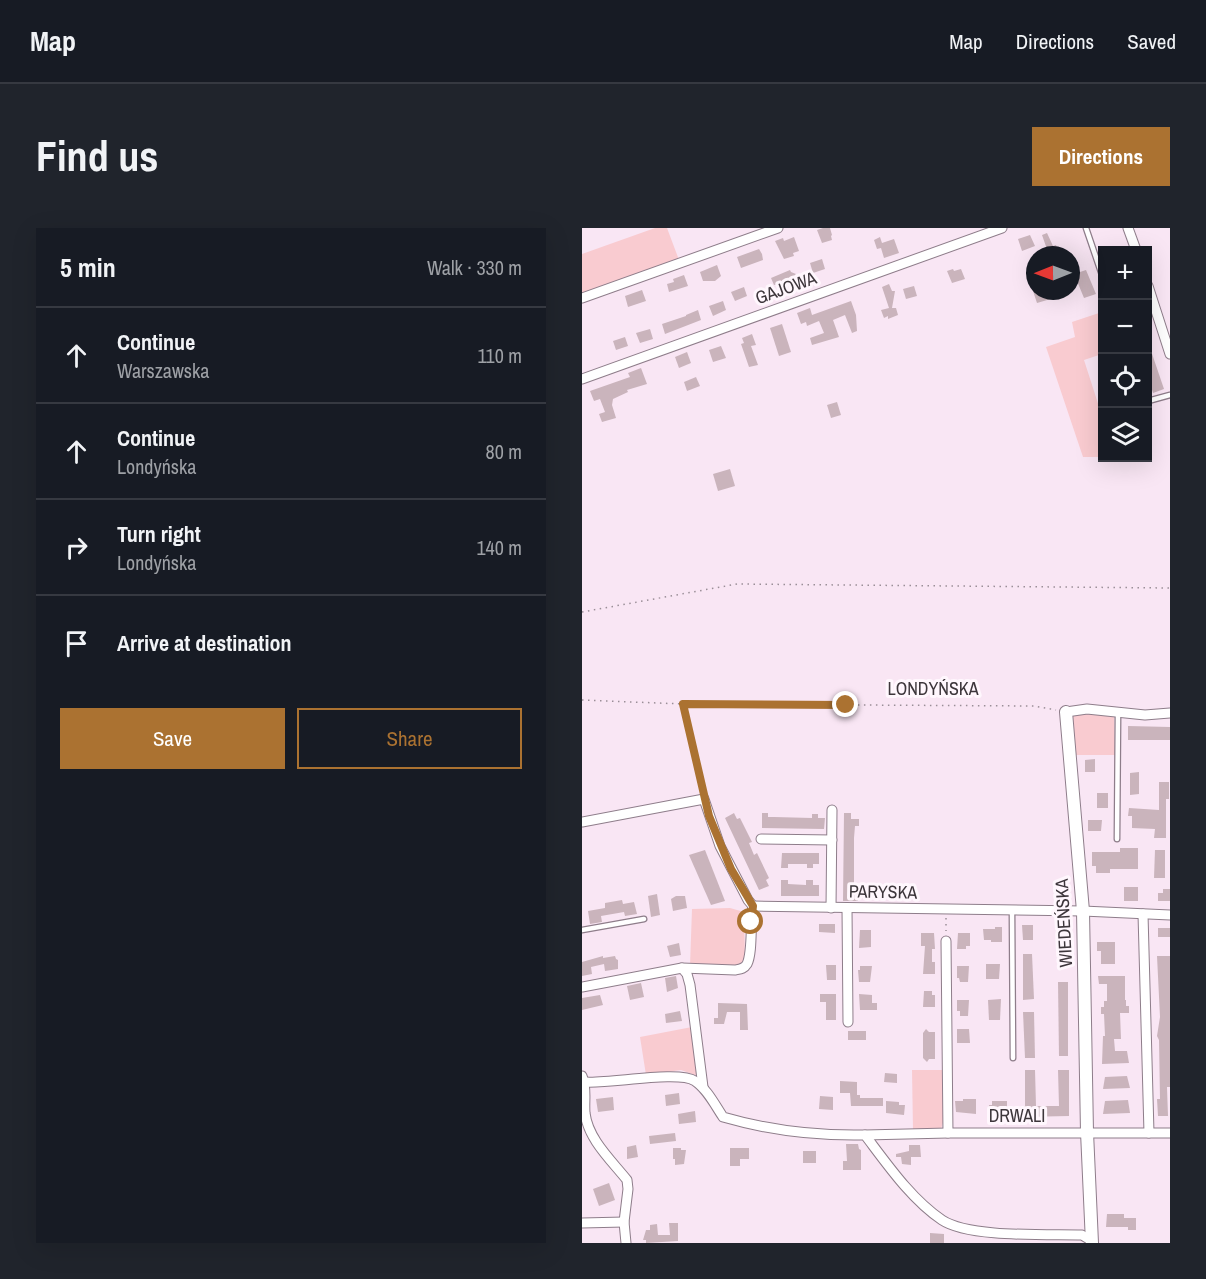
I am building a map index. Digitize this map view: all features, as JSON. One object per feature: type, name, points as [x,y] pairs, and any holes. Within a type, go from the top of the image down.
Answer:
[{"type":"street","points":[[582,298],[778,228]]},
{"type":"street","name":"GAJOWA","points":[[582,379],[1002,228]]},
{"type":"street","points":[[1128,228],[1135,246]]},
{"type":"street","points":[[1152,298],[1170,353]]},
{"type":"street","points":[[1066,712],[1087,708],[1145,715],[1170,713]]},
{"type":"street","name":"WIEDEŃSKA","points":[[1066,712],[1083,911],[1086,1132],[1092,1242]]},
{"type":"street","points":[[582,822],[704,799],[725,857],[753,906],[749,956],[747,965],[742,969],[682,968],[582,987]]},
{"type":"street","points":[[831,908],[832,810]]},
{"type":"street","points":[[761,839],[832,840]]},
{"type":"street","name":"PARYSKA","points":[[753,906],[1083,911],[1170,915]]},
{"type":"street","points":[[847,908],[848,1022]]},
{"type":"street","points":[[1143,914],[1149,1133]]},
{"type":"street","points":[[946,941],[948,1133]]},
{"type":"street","points":[[682,968],[687,974],[690,985],[703,1087]]},
{"type":"street","points":[[626,1243],[624,1222],[627,1180],[593,1136],[588,1126],[585,1113],[584,1079],[601,1083],[677,1076],[693,1079],[703,1087]]},
{"type":"street","name":"DRWALI","points":[[703,1087],[723,1117],[754,1126],[849,1135],[1170,1133]]},
{"type":"street","points":[[865,1135],[902,1184],[942,1220],[976,1232],[1082,1234],[1092,1242]]},
{"type":"street","points":[[582,1223],[624,1222]]},
{"type":"lane","points":[[1086,228],[1098,263]]},
{"type":"lane","points":[[1152,400],[1170,395]]},
{"type":"lane","points":[[1117,840],[1118,711]]},
{"type":"lane","points":[[1012,910],[1013,1058]]},
{"type":"lane","points":[[582,930],[644,919]]},
{"type":"path","points":[[582,612],[737,584],[1170,588]]},
{"type":"path","name":"LONDYŃSKA","points":[[582,700],[683,704],[1034,706],[1066,712]]},
{"type":"path","points":[[683,704],[704,799]]},
{"type":"path","points":[[945,915],[946,941]]},
{"type":"shaded area","points":[[655,228],[667,228],[679,260],[582,295],[582,254]]},
{"type":"shaded area","points":[[1098,313],[1098,355],[1084,360],[1098,404],[1098,457],[1083,457],[1046,347],[1075,337],[1072,322]]},
{"type":"shaded area","points":[[1079,712],[1114,717],[1115,755],[1075,755],[1072,717]]},
{"type":"shaded area","points":[[730,908],[744,912],[745,959],[735,968],[690,966],[692,909]]},
{"type":"shaded area","points":[[692,1027],[698,1076],[681,1070],[646,1075],[640,1037]]},
{"type":"shaded area","points":[[912,1070],[942,1070],[944,1119],[941,1129],[913,1130]]},
{"type":"building","points":[[830,228],[832,240],[822,243],[817,230]]},
{"type":"building","points":[[1047,233],[1053,246],[1046,246],[1042,235]]},
{"type":"building","points":[[1030,235],[1035,246],[1026,246],[1026,249],[1022,251],[1018,239]]},
{"type":"building","points":[[794,237],[799,251],[793,253],[794,256],[784,259],[775,241],[783,238],[784,241]]},
{"type":"building","points":[[880,237],[882,243],[894,239],[899,253],[884,258],[881,248],[877,249],[874,240]]},
{"type":"building","points":[[759,249],[763,260],[741,268],[737,257]]},
{"type":"building","points":[[822,259],[825,269],[813,273],[810,263]]},
{"type":"building","points":[[717,265],[721,276],[715,281],[703,281],[700,272]]},
{"type":"building","points":[[953,269],[954,271],[961,269],[965,279],[952,283],[947,271]]},
{"type":"building","points":[[790,270],[796,274],[793,277],[795,281],[774,285],[771,278]]},
{"type":"building","points":[[1086,270],[1096,294],[1084,298],[1080,288],[1080,272]]},
{"type":"building","points":[[684,275],[688,286],[669,292],[667,284]]},
{"type":"building","points":[[889,284],[892,291],[895,291],[892,308],[896,308],[898,315],[888,319],[888,316],[884,318],[881,310],[889,308],[882,287]]},
{"type":"building","points":[[914,286],[917,296],[906,299],[903,289]]},
{"type":"building","points":[[744,287],[747,296],[735,301],[731,292]]},
{"type":"building","points":[[642,290],[646,301],[628,307],[625,296]]},
{"type":"building","points":[[723,301],[726,310],[713,316],[709,306]]},
{"type":"building","points":[[851,301],[856,315],[857,331],[852,333],[845,315],[833,320],[839,337],[812,345],[810,338],[824,333],[819,321],[807,326],[806,322],[801,324],[797,313],[810,308],[812,315]]},
{"type":"building","points":[[698,310],[701,320],[665,334],[662,324]]},
{"type":"building","points":[[782,324],[791,352],[779,356],[770,328]]},
{"type":"building","points":[[650,329],[653,339],[640,343],[636,333]]},
{"type":"building","points":[[752,334],[756,345],[751,346],[758,365],[749,367],[741,344],[744,343],[742,338]]},
{"type":"building","points":[[625,337],[628,346],[616,350],[613,341]]},
{"type":"building","points":[[721,346],[726,358],[713,362],[709,350]]},
{"type":"building","points":[[687,352],[691,363],[679,368],[675,357]]},
{"type":"building","points":[[1152,354],[1164,389],[1153,393],[1152,390]]},
{"type":"building","points":[[641,368],[647,384],[627,390],[628,392],[613,399],[612,405],[616,418],[602,422],[599,414],[605,412],[600,399],[594,401],[590,391],[630,377],[628,373]]},
{"type":"building","points":[[696,377],[700,386],[687,391],[684,382]]},
{"type":"building","points":[[837,402],[841,415],[831,418],[827,405]]},
{"type":"building","points":[[730,469],[735,486],[718,491],[713,474]]},
{"type":"building","points":[[1128,726],[1170,727],[1170,740],[1128,740]]},
{"type":"building","points":[[1095,759],[1095,772],[1085,772],[1085,760]]},
{"type":"building","points":[[1139,772],[1139,794],[1130,795],[1130,773]]},
{"type":"building","points":[[1159,782],[1169,782],[1169,799],[1166,799],[1166,838],[1154,838],[1155,829],[1132,828],[1132,816],[1128,816],[1129,808],[1159,810]]},
{"type":"building","points":[[1097,793],[1108,793],[1108,808],[1097,808]]},
{"type":"building","points":[[734,813],[737,819],[740,818],[752,842],[749,843],[754,855],[757,853],[769,878],[766,880],[769,886],[759,890],[725,818]]},
{"type":"building","points":[[762,813],[768,813],[768,817],[812,818],[812,814],[818,814],[818,818],[825,818],[824,829],[762,828]]},
{"type":"building","points":[[844,813],[851,813],[851,819],[859,819],[859,826],[855,826],[854,838],[854,895],[858,895],[858,901],[843,901]]},
{"type":"building","points":[[1088,820],[1102,820],[1101,831],[1088,831]]},
{"type":"building","points":[[1120,848],[1138,848],[1138,869],[1110,869],[1110,873],[1096,873],[1096,866],[1092,866],[1092,852],[1120,852]]},
{"type":"building","points":[[705,850],[725,901],[711,905],[689,855]]},
{"type":"building","points":[[1155,850],[1165,850],[1165,878],[1154,878]]},
{"type":"building","points":[[782,853],[819,853],[819,864],[813,864],[813,868],[807,868],[807,864],[788,864],[788,868],[781,868]]},
{"type":"building","points":[[781,880],[788,880],[788,884],[806,885],[806,880],[813,880],[813,885],[819,885],[819,896],[781,896]]},
{"type":"building","points":[[1124,887],[1138,887],[1138,901],[1124,901]]},
{"type":"building","points":[[1163,889],[1170,889],[1170,901],[1158,901],[1158,893],[1163,893]]},
{"type":"building","points":[[657,894],[660,915],[651,917],[648,896]]},
{"type":"building","points":[[676,896],[685,896],[687,908],[673,911],[671,899]]},
{"type":"building","points":[[622,900],[623,904],[634,902],[637,914],[625,916],[624,912],[601,916],[602,922],[590,924],[588,911],[605,908],[605,903]]},
{"type":"building","points":[[1057,923],[1067,923],[1067,968],[1058,968]]},
{"type":"building","points":[[819,924],[835,924],[835,933],[819,932]]},
{"type":"building","points":[[1022,925],[1033,925],[1033,940],[1023,940]]},
{"type":"building","points":[[995,927],[1002,927],[1002,942],[984,940],[983,929],[995,929]]},
{"type":"building","points":[[1158,928],[1170,928],[1170,937],[1158,937]]},
{"type":"building","points":[[860,930],[871,930],[871,947],[859,948]]},
{"type":"building","points":[[921,933],[934,933],[935,949],[932,949],[932,962],[935,962],[935,974],[923,974],[925,946],[921,946]]},
{"type":"building","points":[[958,933],[970,933],[970,946],[966,946],[966,949],[957,949]]},
{"type":"building","points":[[1097,942],[1115,942],[1115,964],[1101,964],[1101,951],[1097,951]]},
{"type":"building","points":[[679,943],[681,955],[670,957],[667,946]]},
{"type":"building","points":[[1023,954],[1032,954],[1034,999],[1023,1000]]},
{"type":"building","points":[[603,956],[603,958],[615,956],[618,960],[618,969],[605,971],[604,964],[591,967],[592,974],[582,976],[582,962]]},
{"type":"building","points":[[1157,956],[1170,956],[1168,1116],[1158,1116],[1157,1099],[1160,1099],[1159,1040],[1157,1036],[1160,1017]]},
{"type":"building","points":[[986,964],[1000,964],[999,979],[986,979]]},
{"type":"building","points":[[826,965],[836,965],[836,980],[827,980]]},
{"type":"building","points":[[860,966],[872,966],[870,982],[859,982]]},
{"type":"building","points":[[957,966],[969,966],[968,982],[960,982],[957,978]]},
{"type":"building","points":[[676,976],[678,988],[667,992],[665,978]]},
{"type":"building","points":[[1098,976],[1125,976],[1125,1000],[1126,1006],[1129,1006],[1129,1013],[1120,1013],[1121,1039],[1114,1039],[1115,1051],[1127,1051],[1129,1063],[1102,1064],[1103,1036],[1105,1036],[1104,1014],[1101,1014],[1101,1007],[1104,1007],[1104,1001],[1107,1001],[1107,984],[1099,984]]},
{"type":"building","points":[[1058,982],[1068,982],[1068,1056],[1059,1056]]},
{"type":"building","points":[[641,983],[644,997],[630,1000],[627,986]]},
{"type":"building","points":[[924,991],[932,991],[932,995],[935,995],[935,1007],[923,1007]]},
{"type":"building","points":[[820,994],[836,994],[836,1020],[826,1020],[826,1002],[820,1002]]},
{"type":"building","points":[[859,994],[872,995],[872,1003],[877,1003],[877,1010],[860,1010]]},
{"type":"building","points":[[600,995],[603,1005],[582,1010],[582,998]]},
{"type":"building","points":[[1001,999],[1000,1020],[989,1020],[988,1000]]},
{"type":"building","points":[[957,1000],[969,1000],[968,1016],[960,1016],[960,1011],[957,1011]]},
{"type":"building","points":[[718,1003],[747,1004],[748,1030],[740,1030],[740,1012],[727,1012],[724,1024],[714,1024],[714,1018],[718,1018]]},
{"type":"building","points":[[680,1011],[682,1021],[666,1023],[665,1014]]},
{"type":"building","points":[[1023,1012],[1034,1012],[1035,1058],[1025,1058]]},
{"type":"building","points":[[926,1029],[929,1032],[935,1032],[935,1059],[929,1059],[927,1062],[923,1058],[923,1033]]},
{"type":"building","points":[[957,1029],[969,1029],[970,1043],[957,1043]]},
{"type":"building","points":[[848,1031],[866,1031],[866,1040],[848,1040]]},
{"type":"building","points":[[1025,1070],[1035,1070],[1036,1106],[1059,1106],[1058,1070],[1069,1070],[1069,1116],[1022,1117],[1022,1107],[1025,1106]]},
{"type":"building","points":[[885,1073],[897,1074],[897,1083],[884,1082]]},
{"type":"building","points":[[1127,1076],[1130,1088],[1103,1089],[1105,1077]]},
{"type":"building","points":[[840,1081],[857,1082],[857,1095],[860,1095],[860,1098],[883,1098],[883,1106],[851,1106],[850,1093],[840,1093]]},
{"type":"building","points":[[679,1093],[680,1104],[666,1106],[665,1095]]},
{"type":"building","points":[[820,1096],[833,1097],[833,1110],[819,1109]]},
{"type":"building","points":[[613,1097],[614,1110],[598,1112],[596,1099]]},
{"type":"building","points":[[963,1099],[976,1099],[976,1114],[956,1112],[955,1101],[963,1101]]},
{"type":"building","points":[[1128,1100],[1130,1113],[1103,1114],[1105,1101]]},
{"type":"building","points":[[886,1101],[905,1105],[904,1115],[886,1113]]},
{"type":"building","points":[[992,1101],[1007,1101],[1007,1112],[997,1112],[997,1116],[988,1116],[989,1105],[992,1105]]},
{"type":"building","points":[[695,1111],[696,1122],[679,1124],[678,1114]]},
{"type":"building","points":[[675,1133],[676,1141],[650,1144],[649,1136]]},
{"type":"building","points":[[846,1144],[858,1144],[861,1150],[861,1170],[843,1170],[843,1161],[847,1161]]},
{"type":"building","points":[[636,1145],[638,1157],[627,1159],[627,1147]]},
{"type":"building","points":[[909,1145],[920,1145],[921,1157],[911,1157],[911,1165],[902,1164],[901,1157],[896,1157],[896,1154],[909,1151]]},
{"type":"building","points":[[673,1148],[686,1150],[684,1164],[675,1165]]},
{"type":"building","points":[[730,1148],[749,1148],[749,1159],[740,1159],[740,1166],[730,1166]]},
{"type":"building","points":[[803,1151],[816,1151],[816,1163],[803,1163]]},
{"type":"building","points":[[609,1183],[615,1200],[599,1206],[593,1189]]},
{"type":"building","points":[[1107,1214],[1124,1214],[1124,1218],[1136,1218],[1136,1230],[1128,1230],[1128,1227],[1106,1227]]},
{"type":"building","points":[[669,1223],[678,1223],[678,1241],[646,1243],[646,1240],[643,1240],[646,1230],[650,1230],[650,1225],[657,1224],[658,1235],[670,1235]]},
{"type":"building","points":[[930,1233],[944,1234],[944,1243],[930,1243]]},
{"type":"route","points":[[751,922],[753,906],[731,869],[709,816],[683,704],[846,705]]}]
